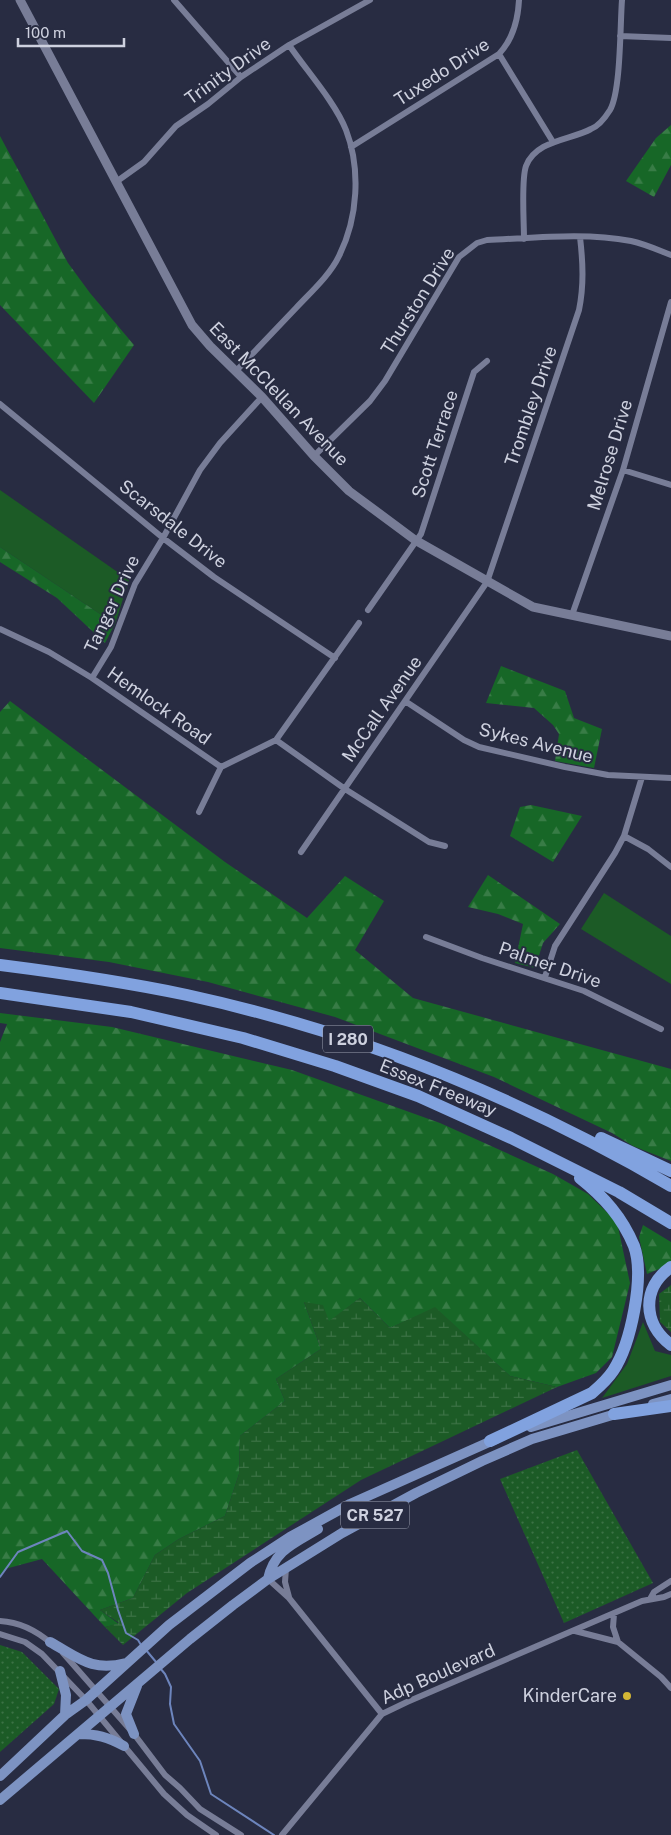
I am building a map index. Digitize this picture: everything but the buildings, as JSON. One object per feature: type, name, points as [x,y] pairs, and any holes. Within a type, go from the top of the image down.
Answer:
[{"type":"highway","name":"Essex Freeway","points":[[0,965],[114,981],[188,996],[278,1018],[346,1038],[425,1066],[500,1097],[580,1135],[671,1186]]},
{"type":"highway","name":"Essex Freeway","points":[[0,993],[131,1012],[243,1038],[335,1066],[418,1096],[511,1138],[619,1192],[671,1223]]},
{"type":"highway","points":[[500,1097],[571,1124],[671,1171]]},
{"type":"highway","points":[[490,1441],[592,1393],[606,1381],[614,1370],[629,1334],[637,1282],[635,1248],[619,1216],[607,1200],[572,1172],[511,1138]]},
{"type":"highway","points":[[671,1268],[665,1272],[653,1287],[650,1313],[661,1337],[671,1345]]},
{"type":"highway","points":[[614,1414],[671,1406]]},
{"type":"main road","name":"CR 527","points":[[0,1776],[65,1715],[86,1700],[170,1625],[211,1592],[290,1537],[350,1504],[490,1441],[538,1424],[671,1385]]},
{"type":"main road","name":"CR 527","points":[[0,1800],[233,1604],[268,1579],[342,1533],[416,1493],[532,1439],[671,1399]]},
{"type":"main road","points":[[268,1579],[271,1565],[291,1545],[386,1488]]},
{"type":"main road","points":[[50,1642],[99,1667],[127,1663]]},
{"type":"main road","points":[[60,1671],[66,1695],[65,1715]]},
{"type":"main road","points":[[134,1734],[126,1711],[138,1684]]},
{"type":"main road","points":[[79,1734],[94,1734],[108,1737],[124,1746]]},
{"type":"street","name":"East McClellan Avenue","points":[[20,0],[192,325],[349,491],[415,540],[532,606],[671,636]]},
{"type":"street","points":[[174,0],[241,77]]},
{"type":"street","name":"Tuxedo Drive","points":[[351,147],[499,54],[510,40],[518,18],[519,0]]},
{"type":"street","points":[[524,239],[524,175],[526,165],[533,156],[553,142],[591,130],[598,125],[611,109],[616,92],[622,0]]},
{"type":"street","name":"Trinity Drive","points":[[116,182],[144,162],[176,126],[208,104],[241,77],[289,45],[367,1]]},
{"type":"street","points":[[620,36],[671,38]]},
{"type":"street","points":[[236,371],[310,294],[339,257],[348,235],[354,200],[355,169],[345,129],[334,109],[289,45]]},
{"type":"street","points":[[499,54],[553,142]]},
{"type":"street","name":"Trombley Drive","points":[[487,582],[579,310],[583,291],[584,271],[580,237]]},
{"type":"street","name":"Thurston Drive","points":[[314,456],[370,401],[385,381],[459,257],[477,243],[487,240],[609,238],[632,242],[671,255]]},
{"type":"street","name":"Melrose Drive","points":[[572,615],[623,470],[671,302]]},
{"type":"street","name":"Scott Terrace","points":[[368,610],[421,534],[474,372],[487,361]]},
{"type":"street","name":"Tanger Drive","points":[[92,678],[111,647],[135,584],[163,538],[200,470],[220,443],[262,397]]},
{"type":"street","name":"Scarsdale Drive","points":[[0,404],[163,538],[214,577],[335,658]]},
{"type":"street","points":[[623,470],[671,485]]},
{"type":"street","name":"McCall Avenue","points":[[301,852],[487,582]]},
{"type":"street","points":[[199,812],[221,767],[276,740],[359,623]]},
{"type":"street","name":"Hemlock Road","points":[[0,629],[49,652],[92,678],[221,767]]},
{"type":"street","name":"Sykes Avenue","points":[[405,701],[464,740],[479,747],[608,775],[671,778]]},
{"type":"street","points":[[276,740],[345,789],[429,842],[445,846]]},
{"type":"street","points":[[545,978],[555,946],[616,853],[624,836],[642,777]]},
{"type":"street","points":[[624,836],[648,849],[671,867]]},
{"type":"street","name":"Palmer Drive","points":[[426,937],[482,958],[584,990],[661,1029]]},
{"type":"street","points":[[286,1568],[285,1582],[289,1598]]},
{"type":"street","points":[[268,1579],[289,1598],[382,1714]]},
{"type":"street","name":"Adp Boulevard","points":[[650,1599],[654,1592],[671,1582]]},
{"type":"street","name":"Adp Boulevard","points":[[282,1835],[382,1714],[650,1599],[671,1586]]},
{"type":"street","name":"Adp Boulevard","points":[[650,1599],[671,1594]]},
{"type":"street","points":[[614,1614],[613,1627],[618,1642]]},
{"type":"street","points":[[0,1621],[17,1624],[34,1631],[67,1656],[134,1734],[164,1775],[180,1788],[200,1809],[241,1835]]},
{"type":"street","points":[[575,1631],[618,1642],[661,1677],[671,1688]]},
{"type":"street","points":[[0,1634],[25,1642],[42,1654],[86,1700],[164,1794],[187,1815],[216,1835]]},
{"type":"green space","points":[[671,125],[671,165],[654,197],[626,181],[656,138]]},
{"type":"green space","points":[[0,136],[68,263],[90,293],[134,345],[94,403],[0,305]]},
{"type":"green space","points":[[0,490],[129,580],[115,624],[0,547]]},
{"type":"green space","points":[[0,547],[115,624],[105,643],[57,598],[0,562]]},
{"type":"green space","points":[[501,666],[565,691],[574,718],[602,729],[594,768],[555,761],[559,734],[553,725],[534,708],[486,703]]},
{"type":"green space","points":[[10,701],[225,862],[307,918],[345,876],[384,901],[355,950],[413,998],[671,1069],[671,1161],[633,1146],[612,1133],[494,1077],[335,1017],[208,982],[109,962],[0,948],[0,712]]},
{"type":"green space","points":[[531,805],[582,816],[553,862],[510,836],[520,807]]},
{"type":"green space","points":[[488,875],[560,924],[543,943],[535,968],[515,963],[523,924],[498,914],[468,907]]},
{"type":"green space","points":[[604,893],[671,936],[671,984],[581,929]]},
{"type":"green space","points":[[0,1013],[112,1027],[292,1070],[440,1123],[553,1174],[588,1194],[617,1222],[630,1283],[612,1357],[596,1373],[557,1387],[510,1376],[435,1308],[390,1328],[360,1298],[329,1322],[304,1302],[321,1349],[276,1379],[285,1401],[240,1436],[239,1474],[225,1516],[179,1539],[155,1555],[133,1598],[100,1610],[119,1624],[105,1627],[42,1559],[5,1569],[0,1575],[0,1042],[7,1024],[0,1023]]},
{"type":"green space","points":[[643,1225],[671,1242],[671,1264],[647,1274],[639,1237]]},
{"type":"green space","points":[[671,1285],[671,1332],[660,1322],[659,1294]]},
{"type":"green space","points":[[360,1298],[390,1328],[435,1307],[510,1376],[557,1387],[361,1480],[187,1593],[123,1645],[105,1627],[119,1623],[100,1610],[133,1598],[155,1555],[179,1539],[225,1516],[239,1474],[240,1436],[285,1401],[276,1379],[321,1349],[304,1302],[323,1305],[329,1321]]},
{"type":"green space","points":[[643,1322],[655,1351],[671,1355],[671,1376],[602,1398],[627,1364]]},
{"type":"green space","points":[[577,1450],[653,1583],[564,1623],[500,1479]]},
{"type":"green space","points":[[0,1645],[22,1652],[59,1689],[54,1704],[0,1752]]},
{"type":"waterway","points":[[0,1577],[18,1552],[67,1531],[82,1551],[102,1560],[108,1573],[126,1633],[138,1640],[141,1645]]},
{"type":"waterway","points":[[146,1650],[156,1662]]},
{"type":"waterway","points":[[160,1668],[171,1687],[170,1704],[174,1724],[200,1761],[211,1794],[274,1835]]},
{"type":"place","name":"KinderCare","points":[[627,1696]]}]
